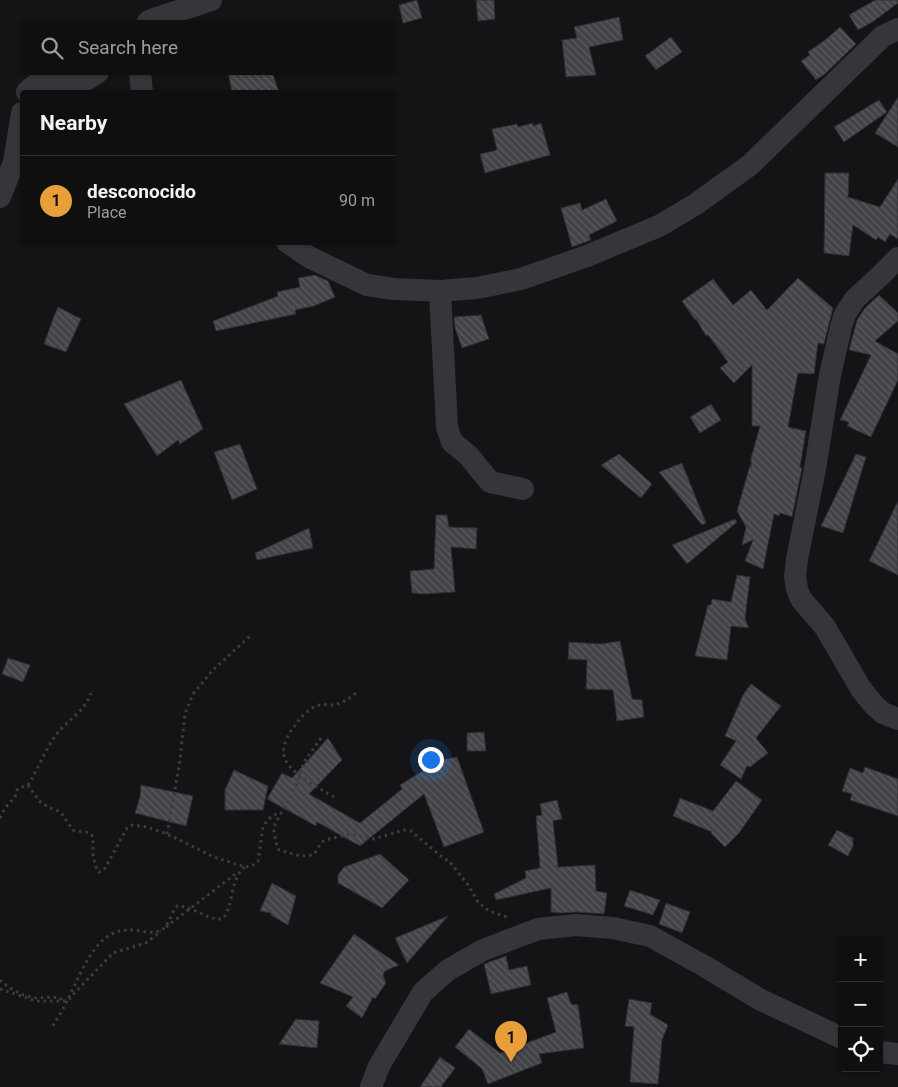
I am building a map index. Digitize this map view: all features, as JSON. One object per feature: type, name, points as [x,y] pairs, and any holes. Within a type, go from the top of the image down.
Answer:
[{"type":"street","points":[[151,20],[210,0]]},
{"type":"street","points":[[292,245],[309,257],[367,285],[394,289],[440,291],[477,288],[521,279],[587,256],[659,226],[696,204],[750,165],[883,36],[898,30]]},
{"type":"street","points":[[29,90],[34,84],[45,82],[69,86],[80,83],[93,75]]},
{"type":"street","points":[[140,75],[142,90]]},
{"type":"street","points":[[0,197],[14,162],[20,125]]},
{"type":"street","points":[[898,258],[855,299],[845,314],[830,375],[795,576],[801,599],[825,627],[861,689],[883,713],[898,719]]},
{"type":"street","points":[[440,291],[447,428],[452,442],[468,455],[490,482],[523,488]]},
{"type":"street","points":[[370,1087],[379,1066],[423,992],[448,970],[483,950],[538,930],[576,925],[612,928],[650,936],[760,1000],[838,1036]]},
{"type":"street","points":[[883,1052],[898,1054]]},
{"type":"path","points":[[167,834],[179,767],[185,714],[193,694],[213,670],[250,636]]},
{"type":"path","points":[[0,818],[5,808],[15,797],[17,790],[28,785],[55,736],[84,707],[91,693]]},
{"type":"path","points":[[334,797],[299,775],[286,762],[284,755],[285,745],[290,732],[311,709],[344,702],[356,693]]},
{"type":"path","points":[[322,738],[304,762],[295,788],[275,824],[274,831],[279,850],[301,856],[311,855],[315,853],[325,840],[350,834],[374,839],[404,830],[411,831],[450,862],[468,885],[478,902],[489,911],[538,930]]},
{"type":"path","points":[[28,785],[39,801],[62,814],[73,830],[91,834],[93,837],[93,856],[96,871],[99,872],[104,870],[128,828],[132,825],[147,826],[214,857],[245,866],[252,866],[258,861],[263,826],[273,815],[280,814]]},
{"type":"path","points":[[0,989],[36,1001],[67,1001],[113,952],[146,943],[245,866]]},
{"type":"path","points":[[53,1026],[86,963],[107,936],[128,930],[158,931],[163,929],[177,906],[190,908],[216,920],[222,919],[226,915],[239,871]]},
{"type":"path","points":[[0,980],[8,988],[37,998],[59,997],[67,1001]]},
{"type":"building","points":[[417,0],[422,18],[403,23],[399,5]]},
{"type":"building","points":[[476,0],[494,0],[495,19],[478,21]]},
{"type":"building","points":[[875,0],[898,0],[898,3],[858,30],[849,15]]},
{"type":"building","points":[[619,17],[623,40],[589,47],[596,75],[566,77],[562,40],[577,38],[574,27]]},
{"type":"building","points":[[840,27],[856,44],[825,74],[816,80],[801,61],[810,55],[808,52]]},
{"type":"building","points":[[671,37],[682,52],[656,70],[645,56]]},
{"type":"building","points":[[229,75],[273,75],[278,90],[232,90]]},
{"type":"building","points":[[898,97],[898,147],[875,133]]},
{"type":"building","points":[[879,100],[887,112],[844,142],[834,127]]},
{"type":"building","points":[[533,123],[533,126],[541,123],[550,155],[485,173],[480,154],[497,150],[492,129],[517,124],[518,127]]},
{"type":"building","points":[[825,173],[849,173],[848,197],[880,207],[898,179],[898,239],[890,234],[885,242],[878,237],[876,240],[853,225],[849,256],[824,253]]},
{"type":"building","points":[[606,199],[617,221],[589,235],[591,240],[572,247],[561,208],[580,203],[582,210]]},
{"type":"building","points":[[315,275],[328,281],[335,297],[314,306],[295,310],[296,314],[216,331],[213,321],[278,296],[277,292],[300,287],[298,278]]},
{"type":"building","points":[[798,278],[833,308],[824,344],[818,343],[814,374],[798,373],[788,427],[806,431],[800,467],[802,468],[792,517],[780,513],[779,516],[774,514],[763,569],[745,561],[753,540],[742,545],[746,527],[737,511],[750,465],[751,468],[751,458],[760,426],[752,426],[752,365],[734,383],[720,368],[728,362],[708,335],[706,336],[682,301],[713,279],[733,305],[751,290],[767,310]]},
{"type":"building","points":[[879,295],[898,313],[898,321],[875,341],[898,354],[898,380],[871,437],[847,426],[849,422],[840,420],[871,355],[849,350],[857,320],[865,308]]},
{"type":"building","points":[[58,307],[81,319],[66,352],[44,344]]},
{"type":"building","points":[[481,315],[489,339],[462,348],[455,328],[454,317]]},
{"type":"building","points":[[181,380],[203,429],[180,444],[178,440],[157,456],[124,404]]},
{"type":"building","points":[[711,404],[721,420],[700,433],[690,417]]},
{"type":"building","points":[[240,444],[257,489],[232,500],[214,452]]},
{"type":"building","points":[[619,454],[652,484],[641,498],[601,465]]},
{"type":"building","points":[[856,454],[866,457],[843,533],[821,526]]},
{"type":"building","points":[[682,463],[706,523],[702,525],[659,472]]},
{"type":"building","points":[[898,501],[898,575],[869,561]]},
{"type":"building","points":[[436,515],[447,515],[449,527],[477,528],[476,549],[451,547],[455,592],[412,593],[410,571],[434,569]]},
{"type":"building","points":[[735,519],[737,522],[687,564],[672,545]]},
{"type":"building","points":[[309,528],[313,548],[257,560],[255,553]]},
{"type":"building","points":[[737,575],[750,577],[745,619],[749,628],[731,626],[727,660],[695,656],[708,605],[711,605],[712,599],[731,602]]},
{"type":"building","points":[[620,641],[632,699],[642,700],[644,717],[617,721],[613,690],[586,689],[587,660],[568,659],[569,642],[601,644]]},
{"type":"building","points":[[8,658],[30,665],[23,682],[2,674]]},
{"type":"building","points":[[751,684],[781,706],[756,738],[768,753],[750,767],[747,766],[741,779],[720,765],[736,741],[725,736],[743,695]]},
{"type":"building","points":[[484,732],[486,751],[467,751],[467,733]]},
{"type":"building","points":[[328,738],[342,760],[309,794],[360,823],[402,789],[400,785],[440,760],[457,757],[484,832],[444,847],[424,794],[360,846],[317,822],[316,826],[267,799],[282,773],[292,778]]},
{"type":"building","points":[[865,767],[898,779],[898,816],[850,800],[852,794],[842,791],[850,768],[863,773]]},
{"type":"building","points":[[234,770],[268,786],[263,810],[225,810],[225,790]]},
{"type":"building","points":[[736,781],[762,800],[739,833],[725,847],[712,832],[673,816],[680,798],[713,811]]},
{"type":"building","points":[[141,785],[193,796],[186,826],[135,813],[140,797]]},
{"type":"building","points":[[557,800],[562,819],[553,821],[558,867],[595,865],[596,891],[607,893],[604,914],[551,912],[551,888],[496,900],[494,894],[526,878],[525,871],[540,868],[536,816],[542,815],[540,804]]},
{"type":"building","points":[[837,830],[853,838],[853,846],[848,856],[828,845]]},
{"type":"building","points":[[380,854],[409,880],[382,908],[338,883],[338,875],[344,867]]},
{"type":"building","points":[[272,883],[296,896],[288,925],[271,915],[271,913],[260,911]]},
{"type":"building","points":[[630,890],[660,900],[653,915],[624,906]]},
{"type":"building","points":[[666,903],[690,912],[682,933],[659,924]]},
{"type":"building","points":[[448,916],[407,963],[395,938]]},
{"type":"building","points":[[354,934],[399,965],[385,971],[383,975],[386,983],[375,999],[373,997],[362,1018],[346,1006],[353,997],[320,983]]},
{"type":"building","points":[[506,956],[509,970],[527,966],[531,985],[491,994],[484,964]]},
{"type":"building","points":[[567,992],[571,1004],[578,1005],[584,1048],[539,1054],[542,1063],[488,1084],[482,1069],[455,1047],[469,1029],[500,1053],[556,1032],[547,998]]},
{"type":"building","points":[[629,999],[652,1003],[650,1014],[668,1025],[662,1040],[658,1084],[630,1082],[634,1027],[625,1026]]},
{"type":"building","points":[[296,1019],[319,1021],[317,1048],[279,1044]]},
{"type":"building","points":[[440,1057],[455,1068],[441,1087],[420,1087]]},
{"type":"place","name":"desconocido","points":[[511,1062]]}]
